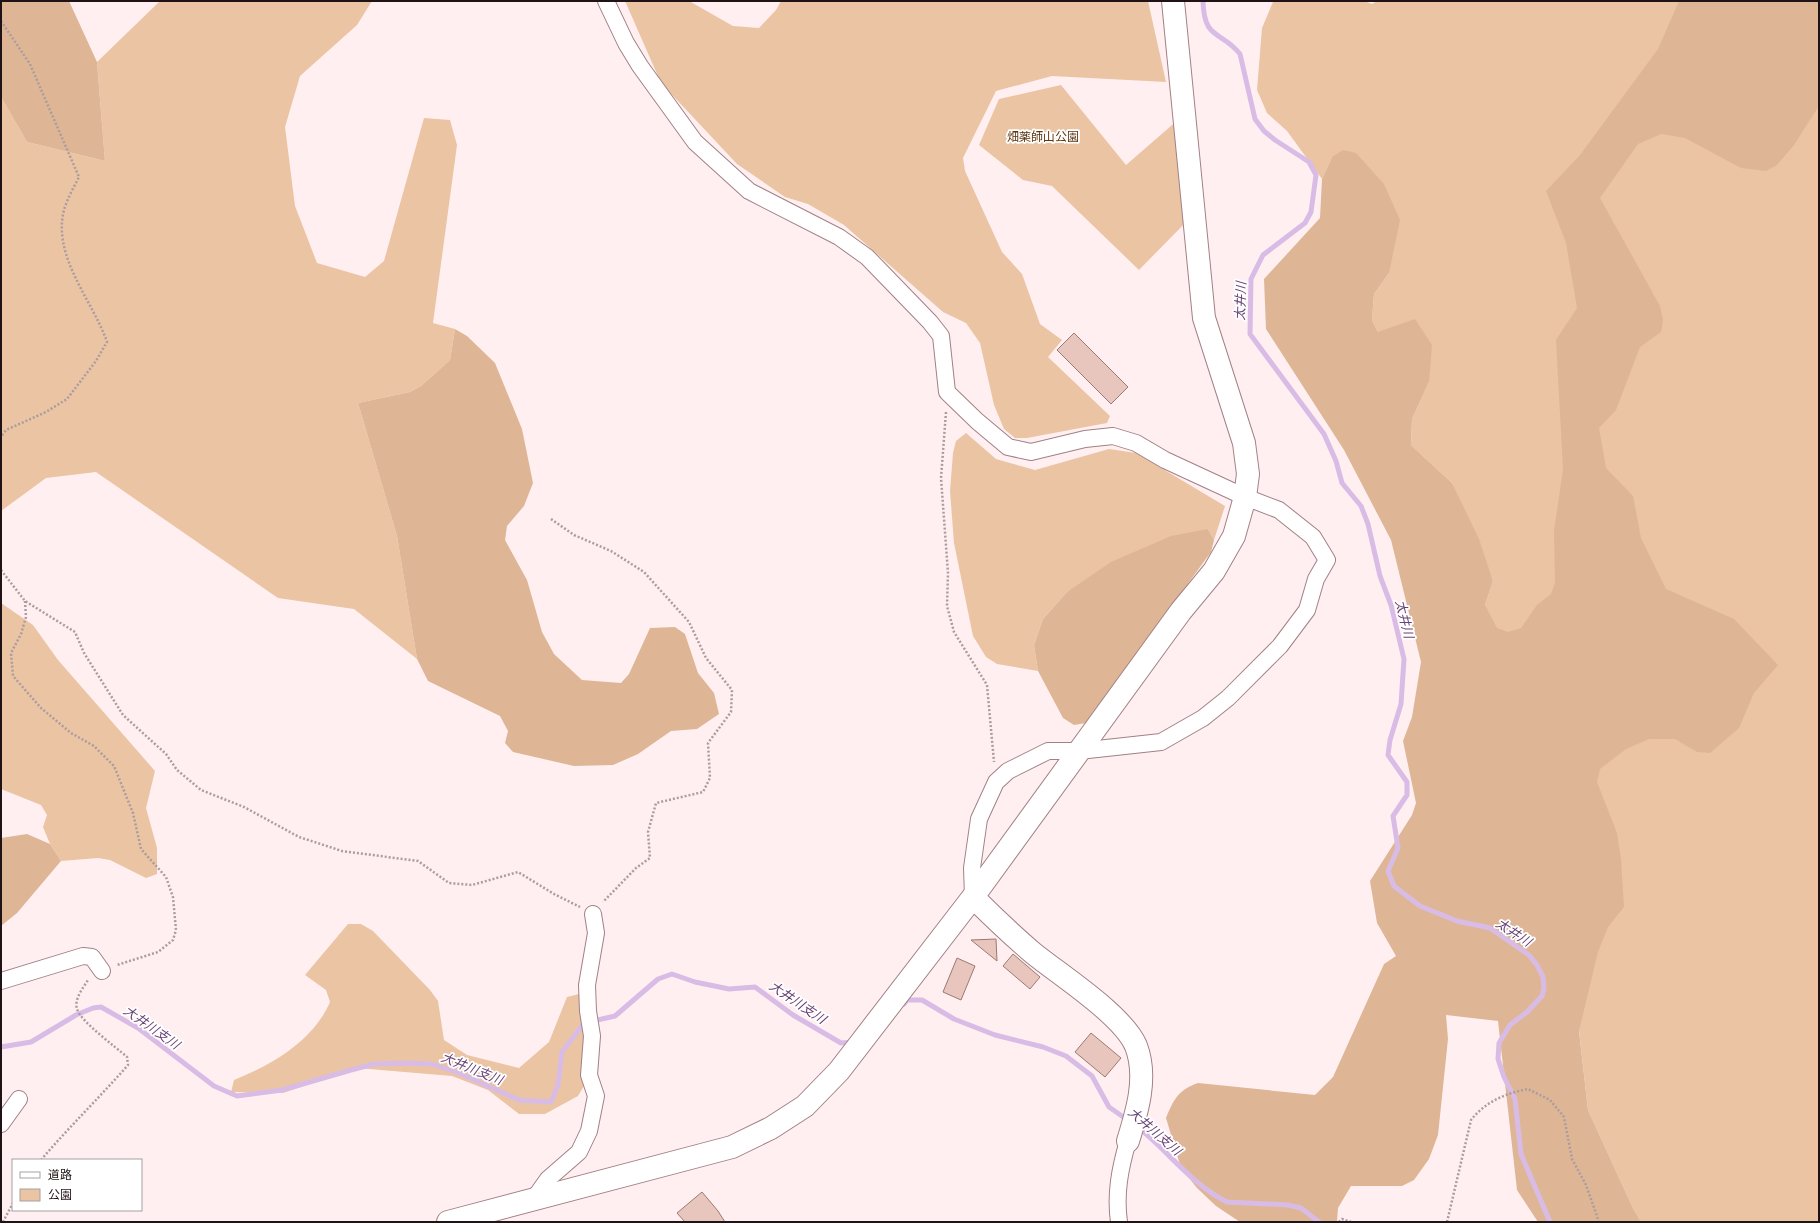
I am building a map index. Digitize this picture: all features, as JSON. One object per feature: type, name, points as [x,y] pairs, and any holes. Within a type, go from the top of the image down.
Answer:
[{"type":"street","points":[[606,1],[626,43],[640,66],[695,142],[749,191],[839,237],[867,258],[930,322],[941,336],[947,392],[977,421],[1008,447],[1031,452],[1085,439],[1113,436],[1136,443],[1165,460],[1245,497],[1280,510],[1313,537],[1327,560],[1316,579],[1307,610],[1280,646],[1228,698],[1203,718],[1161,742],[1079,752],[1048,750],[1008,771],[996,782],[979,819],[972,868],[973,897],[1034,953],[1106,1010],[1119,1023],[1136,1045],[1140,1060],[1141,1078],[1136,1116],[1119,1174],[1117,1202],[1118,1222]]},
{"type":"street","points":[[448,1222],[493,1216],[533,1200],[732,1147],[770,1128],[805,1106],[839,1071],[920,967],[973,897],[1181,611],[1214,571],[1234,536],[1245,497],[1248,474],[1244,443],[1204,318],[1173,1]]},
{"type":"street","points":[[533,1200],[548,1179],[579,1152],[588,1131],[596,1096],[589,1075],[592,1036],[588,1011],[587,985],[596,933],[593,914]]},
{"type":"street","points":[[1,981],[83,956],[92,958],[102,971]]},
{"type":"street","points":[[1,1124],[19,1098]]},
{"type":"path","points":[[1,21],[30,64],[79,176],[64,210],[62,237],[68,260],[89,307],[101,324],[107,342],[96,361],[67,399],[46,412],[6,430],[1,437]]},
{"type":"path","points":[[947,392],[941,478],[948,573],[947,606],[954,632],[987,685],[996,782]]},
{"type":"path","points":[[1,570],[25,601],[75,632],[84,653],[123,715],[166,754],[177,770],[201,790],[244,807],[299,837],[342,851],[418,861],[449,883],[472,885],[518,872],[554,894],[593,914],[636,868],[650,858],[648,832],[656,803],[703,792],[710,778],[708,743],[731,712],[732,690],[706,658],[690,622],[644,572],[611,551],[574,535],[551,519]]},
{"type":"path","points":[[25,601],[26,617],[21,634],[11,653],[13,676],[41,708],[71,733],[94,746],[114,766],[133,813],[141,848],[166,877],[173,897],[176,930],[173,940],[158,952],[92,975],[79,994],[77,1008],[84,1020],[127,1057],[128,1065],[89,1109],[69,1127],[42,1159]]},
{"type":"path","points":[[1447,1222],[1471,1120],[1479,1110],[1504,1095],[1528,1089],[1550,1100],[1564,1117],[1572,1159],[1586,1185],[1599,1222]]},
{"type":"path","points":[[3,1222],[12,1205]]},
{"type":"path","points":[[1339,1222],[1342,1219],[1351,1222]]},
{"type":"green space","points":[[160,1],[372,1],[357,25],[300,76],[285,127],[295,206],[317,263],[365,277],[384,261],[424,118],[450,120],[457,145],[433,323],[455,329],[450,360],[421,386],[410,392],[358,403],[397,536],[417,659],[354,609],[278,598],[96,472],[46,478],[1,511],[1,97],[27,142],[105,161],[97,62]]},
{"type":"green space","points":[[625,1],[689,1],[733,26],[759,28],[776,10],[781,1],[1148,1],[1166,82],[1052,76],[996,91],[963,158],[965,171],[1002,252],[1022,274],[1040,324],[1062,340],[1048,357],[1110,416],[1107,423],[1027,438],[1015,438],[1004,429],[994,405],[980,343],[966,323],[943,312],[844,225],[808,204],[785,197],[737,164],[661,83]]},
{"type":"green space","points":[[1364,1],[1372,4],[1377,1],[1819,1],[1819,1222],[1641,1222],[1632,1206],[1588,1110],[1579,1030],[1485,605],[1493,581],[1452,483],[1411,445],[1412,419],[1429,382],[1378,332],[1372,320],[1374,294],[1389,273],[1332,157],[1322,179],[1287,131],[1267,113],[1257,90],[1262,28],[1273,2]]},
{"type":"green space","name":"畑薬師山公園","points":[[1061,85],[1126,165],[1179,119],[1189,219],[1139,270],[1052,186],[1023,180],[979,145],[999,99]]},
{"type":"green space","points":[[966,433],[996,459],[1035,470],[1109,449],[1136,453],[1225,506],[1214,540],[1208,529],[1067,592],[1043,619],[1034,645],[1038,671],[997,664],[986,657],[973,636],[954,543],[950,491],[953,453],[956,441]]},
{"type":"green space","points":[[1,603],[33,625],[58,660],[155,771],[146,808],[157,848],[157,874],[146,878],[110,860],[98,858],[61,861],[50,844],[43,827],[47,815],[41,805],[1,789]]},
{"type":"green space","points":[[348,924],[361,924],[373,931],[430,990],[438,1001],[444,1040],[467,1055],[519,1068],[549,1042],[567,997],[579,994],[591,1074],[578,1096],[545,1114],[519,1114],[488,1090],[452,1076],[357,1068],[283,1093],[231,1092],[234,1080],[263,1067],[290,1050],[313,1029],[323,1016],[330,1002],[326,990],[305,975]]},
{"type":"shaded area","points":[[1,1],[69,1],[97,62],[105,161],[27,142],[1,97]]},
{"type":"shaded area","points":[[1679,1],[1819,1],[1819,103],[1817,109],[1794,145],[1777,165],[1766,171],[1741,168],[1685,138],[1661,134],[1638,144],[1600,198],[1660,306],[1663,320],[1661,332],[1640,347],[1616,410],[1599,428],[1606,468],[1633,496],[1641,538],[1666,589],[1734,619],[1778,665],[1754,693],[1739,728],[1710,753],[1697,752],[1675,739],[1649,739],[1626,749],[1600,769],[1597,782],[1617,833],[1621,859],[1624,907],[1608,927],[1598,952],[1579,1031],[1588,1110],[1632,1206],[1641,1222],[1538,1222],[1517,1190],[1498,1021],[1446,1015],[1448,1039],[1438,1135],[1429,1159],[1414,1180],[1402,1186],[1351,1186],[1338,1208],[1337,1222],[1240,1222],[1216,1206],[1197,1188],[1181,1168],[1166,1118],[1174,1100],[1181,1092],[1198,1083],[1315,1095],[1333,1077],[1384,964],[1396,956],[1377,923],[1370,881],[1412,815],[1416,803],[1403,741],[1412,717],[1421,662],[1391,540],[1344,450],[1266,329],[1264,279],[1320,218],[1322,179],[1332,157],[1343,150],[1356,153],[1384,184],[1400,220],[1389,273],[1374,294],[1372,320],[1378,332],[1415,319],[1432,345],[1429,382],[1412,419],[1411,445],[1452,483],[1479,539],[1493,581],[1485,605],[1497,628],[1508,632],[1521,628],[1537,605],[1551,594],[1555,583],[1554,531],[1563,469],[1556,340],[1577,308],[1566,243],[1546,191],[1580,155],[1658,49]]},
{"type":"shaded area","points":[[455,329],[467,336],[495,363],[522,429],[533,483],[524,506],[507,526],[505,540],[527,580],[542,632],[554,654],[582,680],[621,683],[629,674],[650,628],[675,627],[685,634],[698,673],[714,693],[719,714],[697,729],[671,731],[638,754],[613,765],[574,766],[513,752],[505,743],[508,731],[500,716],[428,681],[417,659],[397,536],[358,403],[410,392],[421,386],[450,360]]},
{"type":"shaded area","points":[[1208,529],[1214,540],[1211,552],[1086,723],[1074,725],[1063,718],[1038,671],[1034,645],[1043,619],[1067,592],[1111,562],[1171,536]]},
{"type":"shaded area","points":[[27,834],[50,844],[61,861],[17,913],[1,926],[1,838]]},
{"type":"building","points":[[1074,333],[1128,387],[1111,404],[1057,350]]},
{"type":"building","points":[[996,939],[997,961],[971,940]]},
{"type":"building","points":[[1013,954],[1040,977],[1030,989],[1003,966]]},
{"type":"building","points":[[957,958],[975,966],[961,1000],[943,992]]},
{"type":"building","points":[[1091,1033],[1121,1058],[1105,1077],[1075,1052]]},
{"type":"building","points":[[702,1192],[725,1222],[685,1222],[677,1213]]},
{"type":"waterway","name":"太井川","points":[[1203,1],[1204,14],[1210,29],[1233,46],[1240,54],[1255,119],[1264,131],[1275,140],[1309,162],[1316,175],[1311,212],[1305,223],[1263,255],[1251,279],[1250,334],[1324,434],[1336,461],[1342,483],[1361,506],[1368,524],[1380,576],[1391,605],[1404,659],[1401,704],[1390,740],[1388,755],[1407,782],[1407,795],[1393,816],[1398,848],[1388,871],[1394,886],[1420,906],[1457,921],[1490,928],[1529,955],[1537,965],[1543,977],[1544,988],[1542,996],[1527,1012],[1510,1025],[1499,1043],[1498,1059],[1504,1077],[1515,1099],[1521,1154],[1550,1222]]},
{"type":"waterway","name":"大井川支川","points":[[1,1047],[31,1042],[76,1015],[93,1008],[101,1007],[138,1028],[214,1086],[237,1096],[282,1090],[374,1064],[405,1063],[432,1064],[459,1073],[519,1100],[551,1102],[558,1085],[562,1052],[584,1023],[615,1016],[658,979],[672,974],[695,982],[729,989],[755,987],[793,1015],[841,1043],[854,1042]]},
{"type":"waterway","name":"大井川支川","points":[[904,1004],[907,1000],[922,1000],[954,1019],[995,1035],[1043,1047],[1066,1056],[1092,1076],[1109,1107],[1129,1121]]},
{"type":"waterway","name":"大井川支川","points":[[1139,1128],[1191,1177],[1214,1195],[1227,1202],[1288,1205],[1301,1208],[1319,1222]]}]
